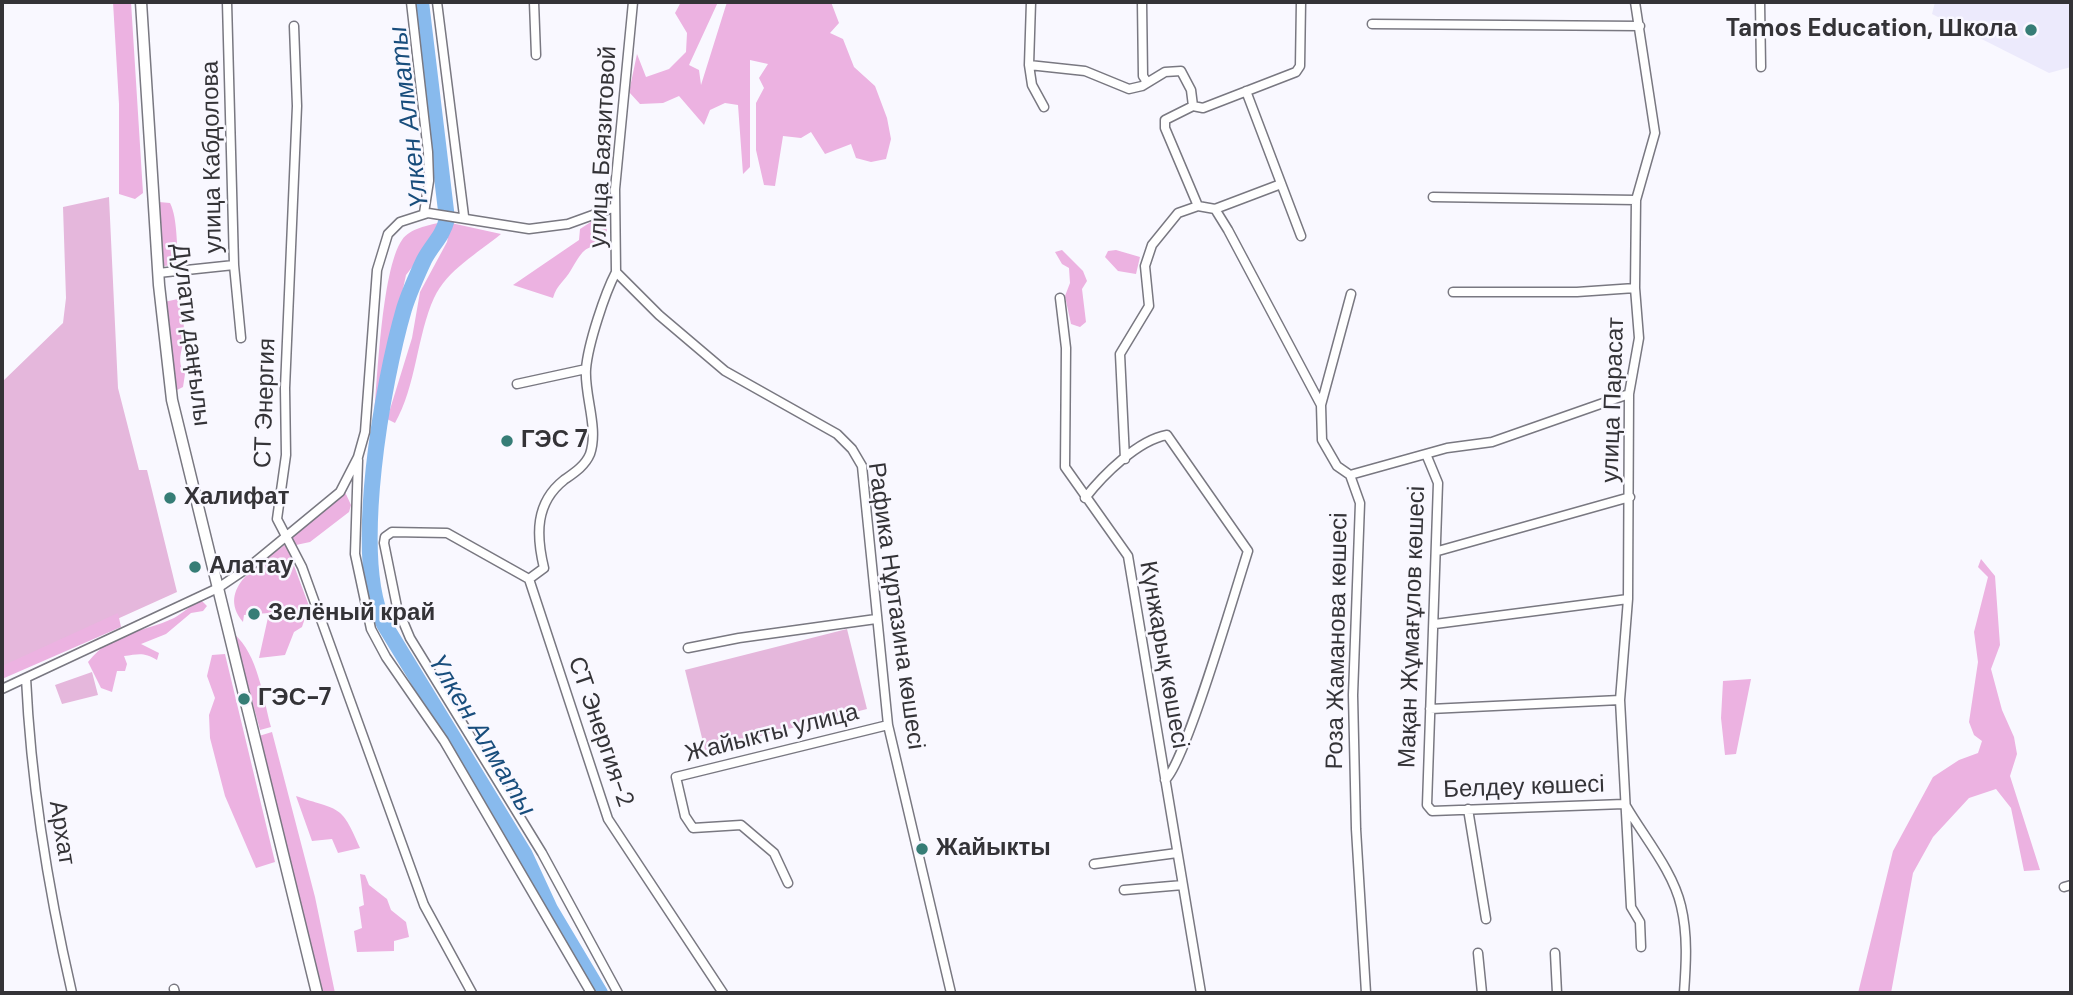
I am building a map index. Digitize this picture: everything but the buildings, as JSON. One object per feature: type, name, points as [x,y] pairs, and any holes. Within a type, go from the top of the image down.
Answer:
[{"type":"main road","name":"Дулати даңғылы","points":[[141,2],[158,273],[172,400],[317,993]]},
{"type":"street","name":"улица Кабдолова","points":[[158,273],[234,265],[227,2]]},
{"type":"street","points":[[411,2],[428,152],[429,181],[424,214]]},
{"type":"street","points":[[438,2],[460,216]]},
{"type":"street","points":[[534,2],[536,55]]},
{"type":"street","name":"улица Баязитовой","points":[[633,2],[615,207],[616,272],[659,315],[725,371],[837,433]]},
{"type":"street","points":[[1031,2],[1032,85],[1044,107]]},
{"type":"street","points":[[1142,2],[1143,76],[1147,82]]},
{"type":"street","points":[[1198,206],[1165,128],[1165,120],[1193,106],[1203,108],[1296,72],[1300,66],[1301,2]]},
{"type":"street","name":"улица Парасат","points":[[1635,2],[1656,133],[1636,200],[1635,288],[1639,338],[1629,394],[1628,599],[1620,701],[1631,906],[1640,922],[1641,947]]},
{"type":"street","points":[[1760,2],[1761,67]]},
{"type":"street","points":[[1372,24],[1640,26]]},
{"type":"street","name":"СТ Энергия","points":[[294,26],[297,106],[285,388],[286,455],[277,519],[302,567],[424,905],[472,993]]},
{"type":"street","points":[[1030,65],[1085,71],[1129,89],[1136,89],[1165,72],[1181,71],[1191,90],[1193,106]]},
{"type":"street","points":[[1246,91],[1301,236]]},
{"type":"street","points":[[1125,459],[1120,354],[1149,306],[1145,266],[1152,245],[1178,213],[1198,206],[1216,209],[1281,184]]},
{"type":"street","points":[[1433,197],[1636,200]]},
{"type":"street","points":[[2,688],[218,587],[287,537],[340,492],[358,457],[365,432],[375,360],[377,270],[388,234],[400,222],[424,214],[438,213],[529,229],[577,222],[615,207]]},
{"type":"street","name":"Роза Жаманова көшесі","points":[[1216,209],[1321,405],[1322,440],[1337,466],[1350,475],[1360,503],[1353,695],[1356,829],[1366,993]]},
{"type":"street","points":[[234,265],[241,338]]},
{"type":"street","points":[[616,272],[608,288],[586,369],[592,445],[583,465],[558,485],[546,501],[538,529],[544,568],[529,579],[447,533],[392,532],[385,537],[397,607],[410,638],[542,853],[618,993]]},
{"type":"street","points":[[1453,292],[1577,292],[1635,288]]},
{"type":"street","points":[[1321,405],[1351,294]]},
{"type":"street","name":"Күнжарық көшесі","points":[[1060,298],[1066,348],[1065,467],[1128,556],[1201,993]]},
{"type":"street","points":[[517,384],[586,369]]},
{"type":"street","points":[[1350,475],[1426,454],[1492,442],[1629,394]]},
{"type":"street","name":"Рафика Нұртазина көшесі","points":[[837,433],[852,449],[862,466],[888,725],[951,993]]},
{"type":"street","points":[[1085,498],[1125,459],[1155,437],[1167,435],[1248,551],[1190,728],[1172,774],[1165,780]]},
{"type":"street","name":"Мақан Жұмағұлов көшесі","points":[[1426,454],[1436,471],[1438,482],[1438,551],[1427,805]]},
{"type":"street","points":[[358,457],[355,554],[371,629],[386,657],[444,741],[591,993]]},
{"type":"street","points":[[1438,551],[1630,497]]},
{"type":"street","name":"СТ Энергия-2","points":[[529,579],[608,819],[723,993]]},
{"type":"street","points":[[1435,624],[1628,599]]},
{"type":"street","points":[[688,648],[739,638],[876,619]]},
{"type":"street","name":"Архат","points":[[26,678],[30,766],[56,920],[72,993]]},
{"type":"street","points":[[1430,709],[1620,701]]},
{"type":"street","name":"Жайыкты улица","points":[[788,883],[774,853],[741,825],[693,828],[685,816],[676,778],[888,725]]},
{"type":"street","points":[[1624,804],[1673,885],[1681,905],[1686,936],[1684,993]]},
{"type":"street","name":"Белдеу көшесі","points":[[1427,805],[1432,811],[1624,804]]},
{"type":"street","points":[[1468,809],[1486,919]]},
{"type":"street","points":[[1094,864],[1177,853]]},
{"type":"street","points":[[1124,890],[1183,885]]},
{"type":"street","points":[[1478,953],[1482,993]]},
{"type":"street","points":[[1555,953],[1557,993]]},
{"type":"shaded area","points":[[113,2],[131,2],[143,193],[135,199],[119,194],[119,104]]},
{"type":"shaded area","points":[[681,2],[718,2],[689,65],[699,70],[701,85],[727,2],[831,2],[839,23],[830,33],[843,39],[854,67],[875,86],[887,118],[891,139],[886,159],[871,162],[856,158],[851,144],[825,154],[811,132],[801,138],[783,136],[775,186],[764,185],[756,150],[756,103],[764,88],[759,78],[768,64],[750,60],[750,167],[743,174],[738,105],[725,103],[710,110],[704,125],[679,96],[663,103],[640,104],[629,92],[637,54],[646,77],[669,69],[686,52],[687,33],[675,13]]},
{"type":"shaded area","points":[[1935,2],[2071,2],[2071,67],[2049,73],[1932,14]]},
{"type":"shaded area","points":[[109,197],[118,388],[139,470],[147,470],[177,592],[2,671],[2,382],[63,323],[66,298],[63,207]]},
{"type":"shaded area","points":[[159,202],[170,203],[173,209],[179,265],[163,266]]},
{"type":"shaded area","points":[[600,216],[607,225],[606,245],[593,246],[584,251],[553,298],[513,285],[579,240],[580,229]]},
{"type":"shaded area","points":[[441,222],[430,244],[406,275],[373,429],[385,302],[395,255],[405,236]]},
{"type":"shaded area","points":[[451,223],[501,234],[455,270],[434,298],[408,393],[395,423],[387,419],[412,338],[420,292],[447,242]]},
{"type":"shaded area","points":[[1062,250],[1083,271],[1087,281],[1082,289],[1086,322],[1080,327],[1071,324],[1065,296],[1070,283],[1069,268],[1062,264],[1055,252]]},
{"type":"shaded area","points":[[1116,250],[1140,257],[1136,274],[1118,271],[1105,257],[1108,251]]},
{"type":"shaded area","points":[[178,299],[184,330],[181,364],[185,374],[183,387],[175,391],[164,302]]},
{"type":"shaded area","points":[[345,492],[351,505],[349,512],[310,542],[296,545],[291,537]]},
{"type":"shaded area","points":[[286,544],[309,606],[302,627],[294,632],[285,655],[259,658],[269,613],[244,615],[243,622],[236,610],[234,598],[245,577]]},
{"type":"shaded area","points":[[1981,559],[1995,576],[2000,645],[1991,669],[2002,710],[2014,737],[2017,754],[2010,776],[2040,870],[2024,871],[2011,808],[1996,789],[1969,798],[1933,837],[1913,873],[1891,993],[1858,993],[1893,851],[1933,777],[1959,760],[1978,753],[1982,741],[1974,735],[1969,722],[1978,662],[1974,632],[1988,577],[1978,567]]},
{"type":"shaded area","points":[[201,600],[207,606],[203,611],[191,613],[166,634],[141,644],[159,653],[157,660],[141,654],[124,656],[127,664],[125,671],[117,671],[112,692],[101,688],[88,662],[98,651],[118,638],[174,618]]},
{"type":"shaded area","points":[[118,613],[121,627],[2,679],[2,666]]},
{"type":"shaded area","points":[[847,629],[867,709],[705,750],[685,670]]},
{"type":"shaded area","points":[[234,634],[249,653],[254,665],[271,727],[260,730]]},
{"type":"shaded area","points":[[225,654],[275,862],[256,868],[225,796],[210,738],[209,715],[215,698],[207,676],[212,655]]},
{"type":"shaded area","points":[[92,672],[98,695],[62,704],[55,685]]},
{"type":"shaded area","points":[[1751,679],[1736,754],[1725,755],[1721,718],[1723,681]]},
{"type":"shaded area","points":[[272,732],[315,897],[335,993],[323,993],[259,736]]},
{"type":"shaded area","points":[[296,796],[337,810],[348,823],[360,848],[338,853],[332,839],[312,841]]},
{"type":"shaded area","points":[[360,874],[365,875],[369,885],[387,899],[391,910],[406,922],[409,937],[394,941],[394,951],[357,952],[354,931],[362,928],[359,907],[364,905]]},
{"type":"waterway","name":"Үлкен Алматы","points":[[421,2],[447,219],[440,236],[424,260],[408,297],[387,379],[370,514],[370,557],[375,594],[384,624],[525,855],[550,909],[600,993]]},
{"type":"place","name":"Tamos Education, Школа","points":[[2031,30]]},
{"type":"place","name":"ГЭС 7","points":[[507,441]]},
{"type":"place","name":"Халифат","points":[[170,498]]},
{"type":"place","name":"Алатау","points":[[195,567]]},
{"type":"place","name":"Зелёный край","points":[[254,614]]},
{"type":"place","name":"ГЭС-7","points":[[244,699]]},
{"type":"place","name":"Жайыкты","points":[[922,849]]}]
